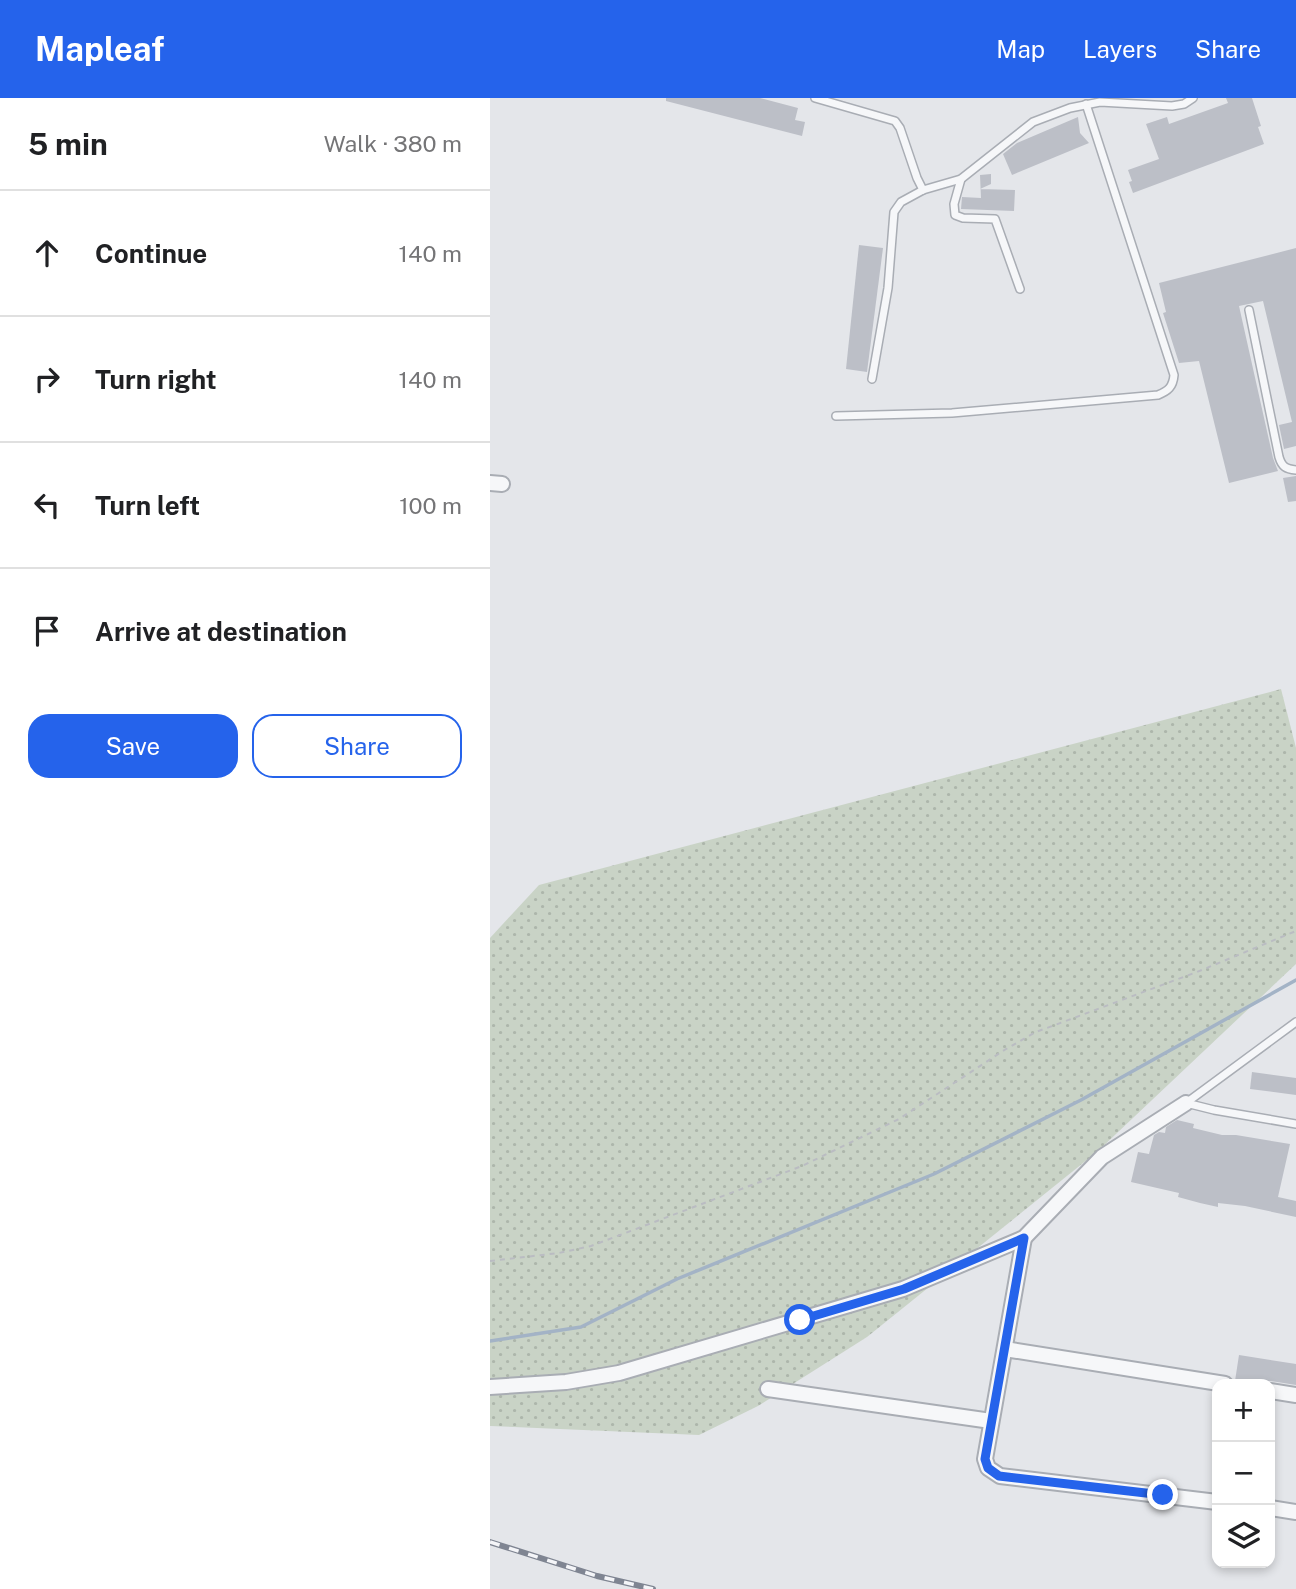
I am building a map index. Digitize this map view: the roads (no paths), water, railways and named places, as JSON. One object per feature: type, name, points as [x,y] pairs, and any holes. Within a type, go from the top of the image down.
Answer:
[{"type":"street","points":[[490,1387],[566,1381],[619,1373],[904,1289],[1024,1238],[1102,1157],[1186,1103]]},
{"type":"street","points":[[1024,1238],[985,1459],[988,1468],[999,1476],[1212,1501]]},
{"type":"street","points":[[1005,1349],[1212,1382]]},
{"type":"street","points":[[768,1389],[992,1421]]},
{"type":"street","points":[[1275,1392],[1296,1395]]},
{"type":"street","points":[[1275,1509],[1296,1512]]},
{"type":"lane","points":[[816,98],[895,121],[923,190]]},
{"type":"lane","points":[[872,379],[888,288],[894,212],[901,202],[923,190],[961,179],[1033,122],[1086,104],[1110,101],[1156,107],[1184,104],[1193,98]]},
{"type":"lane","points":[[836,416],[952,413],[1158,395],[1173,385],[1174,376],[1086,104]]},
{"type":"lane","points":[[961,179],[954,204],[955,215],[995,219],[1020,289]]},
{"type":"lane","points":[[1249,310],[1279,457],[1287,469],[1296,470]]},
{"type":"lane","points":[[1186,1103],[1296,1022]]},
{"type":"lane","points":[[1186,1103],[1296,1124]]},
{"type":"waterway","points":[[490,1341],[581,1327],[677,1279],[934,1174],[1081,1100],[1296,980]]},
{"type":"railway","points":[[490,1542],[597,1576],[653,1589]]}]
